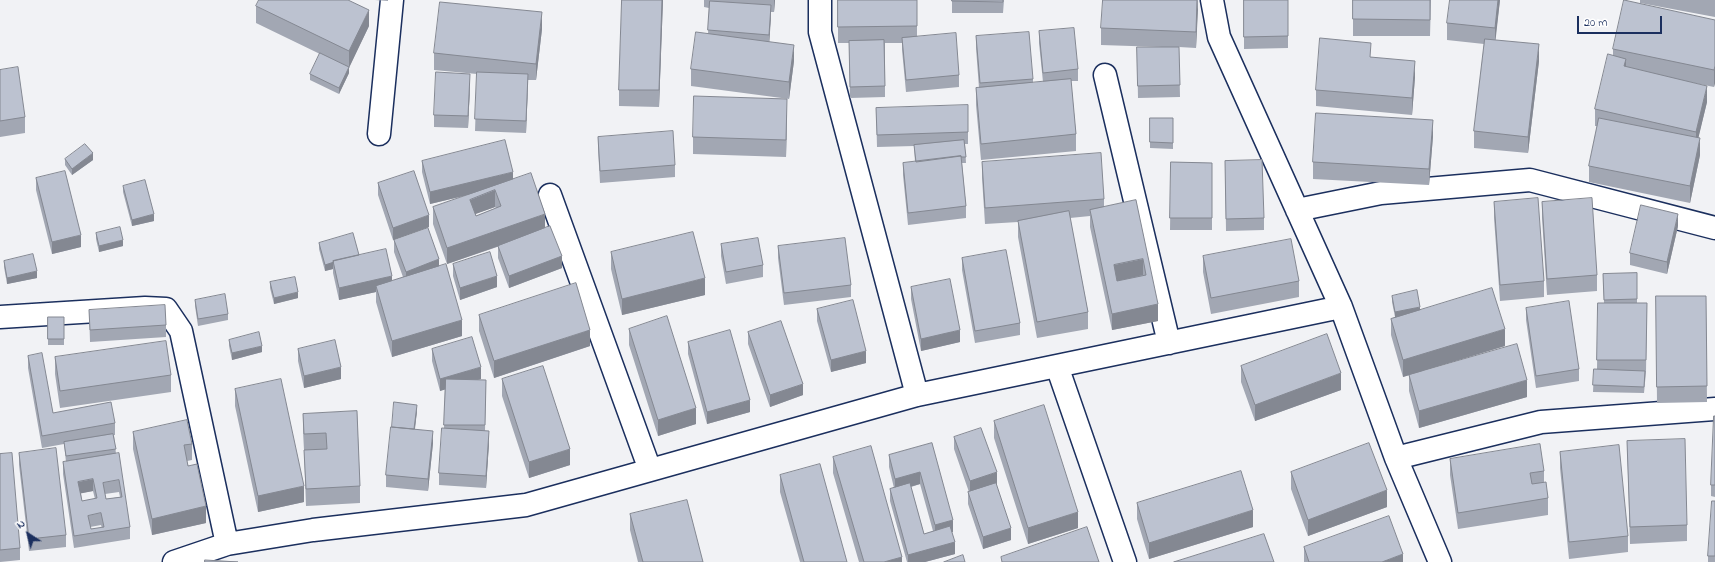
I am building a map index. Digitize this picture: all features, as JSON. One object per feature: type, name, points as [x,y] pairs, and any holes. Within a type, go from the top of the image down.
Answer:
[{"type":"street","points":[[379,134],[392,0]]},
{"type":"street","points":[[820,0],[820,32],[917,396]]},
{"type":"street","points":[[1212,0],[1219,37],[1341,307],[1396,458],[1440,562]]},
{"type":"street","points":[[1105,75],[1169,343]]},
{"type":"street","points":[[1297,210],[1381,193],[1530,180],[1715,228]]},
{"type":"street","points":[[550,195],[650,470]]},
{"type":"street","points":[[174,562],[226,544],[313,530],[526,505],[917,396],[1341,307]]},
{"type":"street","points":[[0,316],[144,308],[166,309],[181,331],[226,544]]},
{"type":"street","points":[[1057,366],[1125,562]]},
{"type":"street","points":[[1396,458],[1540,422],[1715,409]]},
{"type":"building","points":[[259,0],[348,0],[369,10],[349,51],[256,6]]},
{"type":"building","points":[[622,0],[662,0],[659,90],[619,90]]},
{"type":"building","points":[[838,0],[917,0],[917,26],[838,27]]},
{"type":"building","points":[[1003,0],[1003,2],[952,1]]},
{"type":"building","points":[[1103,0],[1197,0],[1196,32],[1101,28]]},
{"type":"building","points":[[1244,0],[1288,0],[1288,36],[1244,37]]},
{"type":"building","points":[[1353,0],[1430,0],[1430,20],[1353,19]]},
{"type":"building","points":[[1450,0],[1498,0],[1495,28],[1447,23]]},
{"type":"building","points":[[1624,0],[1715,20],[1714,70],[1613,49]]},
{"type":"building","points":[[710,1],[771,5],[769,35],[708,30]]},
{"type":"building","points":[[440,2],[542,12],[536,64],[434,53]]},
{"type":"building","points":[[1074,28],[1078,69],[1043,73],[1039,31]]},
{"type":"building","points":[[696,32],[794,45],[789,82],[691,69]]},
{"type":"building","points":[[1029,32],[1033,79],[980,83],[976,36]]},
{"type":"building","points":[[956,33],[959,75],[906,80],[902,38]]},
{"type":"building","points":[[1320,38],[1371,43],[1370,57],[1415,61],[1412,98],[1316,90]]},
{"type":"building","points":[[1485,39],[1539,44],[1528,137],[1474,131]]},
{"type":"building","points":[[884,40],[885,86],[850,87],[849,41]]},
{"type":"building","points":[[1137,47],[1179,47],[1180,85],[1138,86]]},
{"type":"building","points":[[320,53],[349,67],[339,88],[310,74]]},
{"type":"building","points":[[1608,54],[1626,59],[1624,66],[1707,86],[1696,132],[1595,109]]},
{"type":"building","points":[[18,67],[25,117],[0,121],[0,70]]},
{"type":"building","points":[[436,72],[470,74],[468,116],[434,115]]},
{"type":"building","points":[[477,72],[528,74],[526,121],[475,119]]},
{"type":"building","points":[[1071,79],[1076,134],[981,144],[976,88]]},
{"type":"building","points":[[694,96],[787,99],[786,140],[693,137]]},
{"type":"building","points":[[968,105],[968,132],[877,135],[876,108]]},
{"type":"building","points":[[1316,113],[1433,120],[1429,169],[1313,162]]},
{"type":"building","points":[[1150,118],[1173,118],[1173,143],[1150,142]]},
{"type":"building","points":[[1599,118],[1700,138],[1690,186],[1589,166]]},
{"type":"building","points":[[673,131],[675,165],[600,171],[598,137]]},
{"type":"building","points":[[505,140],[513,172],[430,192],[422,161]]},
{"type":"building","points":[[964,140],[966,157],[961,156],[916,162],[914,145]]},
{"type":"building","points":[[85,144],[93,153],[72,169],[65,159]]},
{"type":"building","points":[[1101,153],[1104,199],[985,208],[982,162]]},
{"type":"building","points":[[961,156],[966,206],[908,213],[903,163]]},
{"type":"building","points":[[1262,160],[1264,218],[1226,219],[1225,161]]},
{"type":"building","points":[[1171,162],[1212,163],[1212,218],[1170,218]]},
{"type":"building","points":[[65,171],[81,235],[52,242],[36,178]]},
{"type":"building","points":[[414,171],[429,215],[393,228],[378,183]]},
{"type":"building","points":[[531,173],[545,214],[447,248],[433,207]],"holes":[[[495,190],[501,206],[476,216],[470,200]]]},
{"type":"building","points":[[145,180],[154,214],[132,220],[123,186]]},
{"type":"building","points":[[1538,198],[1544,281],[1500,285],[1494,202]]},
{"type":"building","points":[[1592,198],[1597,275],[1547,279],[1542,202]]},
{"type":"building","points":[[1136,200],[1158,304],[1112,314],[1090,210]],"holes":[[[1143,259],[1146,275],[1117,281],[1114,265]]]},
{"type":"building","points":[[1641,205],[1678,214],[1667,262],[1630,253]]},
{"type":"building","points":[[1069,211],[1088,312],[1037,322],[1018,221]]},
{"type":"building","points":[[550,226],[562,256],[509,276],[498,246]]},
{"type":"building","points":[[120,227],[123,240],[99,246],[96,233]]},
{"type":"building","points":[[428,228],[439,259],[406,272],[394,240]]},
{"type":"building","points":[[693,232],[705,278],[622,299],[611,252]]},
{"type":"building","points":[[353,233],[359,255],[333,261],[334,262],[325,265],[319,243]]},
{"type":"building","points":[[758,238],[763,265],[726,272],[721,244]]},
{"type":"building","points":[[845,238],[851,285],[784,293],[778,246]]},
{"type":"building","points":[[1291,239],[1299,281],[1211,298],[1203,256]]},
{"type":"building","points":[[386,249],[392,276],[339,288],[333,261]]},
{"type":"building","points":[[1006,250],[1020,323],[975,331],[962,258]]},
{"type":"building","points":[[490,252],[497,276],[460,288],[453,264]]},
{"type":"building","points":[[33,254],[37,271],[7,278],[4,261]]},
{"type":"building","points":[[446,264],[462,320],[392,341],[376,286]]},
{"type":"building","points":[[1637,273],[1637,299],[1604,300],[1603,274]]},
{"type":"building","points":[[295,277],[298,292],[274,298],[270,282]]},
{"type":"building","points":[[950,279],[960,330],[921,339],[911,287]]},
{"type":"building","points":[[576,283],[590,330],[494,361],[479,315]]},
{"type":"building","points":[[1492,288],[1505,329],[1403,360],[1391,319]]},
{"type":"building","points":[[1417,290],[1420,307],[1395,312],[1392,296]]},
{"type":"building","points":[[225,294],[228,314],[198,319],[195,300]]},
{"type":"building","points":[[1656,296],[1706,296],[1707,386],[1657,387]]},
{"type":"building","points":[[853,300],[866,351],[831,360],[817,309]]},
{"type":"building","points":[[1569,301],[1579,369],[1536,376],[1526,308]]},
{"type":"building","points":[[1598,303],[1647,303],[1646,360],[1597,360]]},
{"type":"building","points":[[165,305],[166,325],[90,330],[89,310]]},
{"type":"building","points":[[667,316],[696,408],[658,420],[629,329]]},
{"type":"building","points":[[48,317],[64,317],[64,339],[48,339]]},
{"type":"building","points":[[781,321],[803,384],[770,395],[748,332]]},
{"type":"building","points":[[730,330],[750,400],[707,412],[688,342]]},
{"type":"building","points":[[259,332],[262,346],[232,353],[229,340]]},
{"type":"building","points":[[1327,334],[1341,373],[1255,405],[1241,366]]},
{"type":"building","points":[[472,337],[481,367],[440,379],[432,349]]},
{"type":"building","points":[[335,340],[341,367],[304,376],[298,349]]},
{"type":"building","points":[[166,341],[171,375],[60,391],[55,357]]},
{"type":"building","points":[[1517,344],[1527,380],[1419,411],[1409,375]]},
{"type":"building","points":[[42,353],[53,413],[111,402],[115,423],[42,436],[28,356]]},
{"type":"building","points":[[543,366],[570,449],[529,462],[502,379]]},
{"type":"building","points":[[1594,369],[1645,371],[1644,387],[1593,385]]},
{"type":"building","points":[[281,379],[304,486],[258,496],[235,389]]},
{"type":"building","points":[[446,379],[486,380],[485,425],[444,425]]},
{"type":"building","points":[[394,402],[417,405],[414,429],[392,427]]},
{"type":"building","points":[[1044,405],[1078,512],[1028,528],[994,421]]},
{"type":"building","points":[[357,411],[360,486],[306,489],[304,450],[327,449],[326,433],[304,434],[303,414]]},
{"type":"building","points":[[1714,416],[1715,485],[1711,485]]},
{"type":"building","points":[[187,420],[192,444],[184,445],[188,466],[197,464],[206,506],[152,519],[133,432]]},
{"type":"building","points":[[391,427],[433,431],[428,479],[386,475]]},
{"type":"building","points":[[442,428],[489,431],[486,476],[439,473]]},
{"type":"building","points":[[981,428],[997,472],[970,481],[954,437]]},
{"type":"building","points":[[113,434],[116,449],[66,456],[64,442]]},
{"type":"building","points":[[1685,439],[1687,525],[1630,527],[1627,441]]},
{"type":"building","points":[[932,443],[953,520],[935,525],[920,472],[895,479],[889,455]]},
{"type":"building","points":[[1369,443],[1387,490],[1308,520],[1291,472]]},
{"type":"building","points":[[1540,444],[1544,471],[1530,473],[1532,484],[1546,482],[1548,498],[1458,513],[1450,459]]},
{"type":"building","points":[[1619,445],[1628,536],[1569,542],[1560,452]]},
{"type":"building","points":[[871,446],[902,557],[884,562],[864,562],[833,457]]},
{"type":"building","points":[[56,448],[66,535],[29,539],[19,453]]},
{"type":"building","points":[[12,453],[20,548],[0,550],[0,454]]},
{"type":"building","points":[[119,453],[130,527],[74,536],[63,462]],"holes":[[[93,479],[97,498],[82,501],[78,482]],[[119,480],[122,497],[106,499],[103,483]],[[101,513],[104,527],[91,529],[88,516]]]},
{"type":"building","points":[[820,464],[847,562],[804,562],[780,475]]},
{"type":"building","points":[[1241,471],[1253,510],[1149,543],[1137,503]]},
{"type":"building","points":[[910,483],[924,534],[950,526],[955,542],[908,555],[890,489]]},
{"type":"building","points":[[996,483],[1011,528],[983,537],[968,492]]},
{"type":"building","points":[[687,500],[703,562],[643,562],[630,514]]},
{"type":"building","points":[[1712,501],[1715,501],[1715,556],[1708,556]]},
{"type":"building","points":[[1389,516],[1403,554],[1382,562],[1309,562],[1304,547]]},
{"type":"building","points":[[1087,527],[1099,562],[1002,562],[1001,557]]},
{"type":"building","points":[[1264,534],[1274,562],[1174,562]]},
{"type":"building","points":[[963,555],[965,562],[944,562]]},
{"type":"building","points":[[205,560],[238,562],[205,562]]}]
